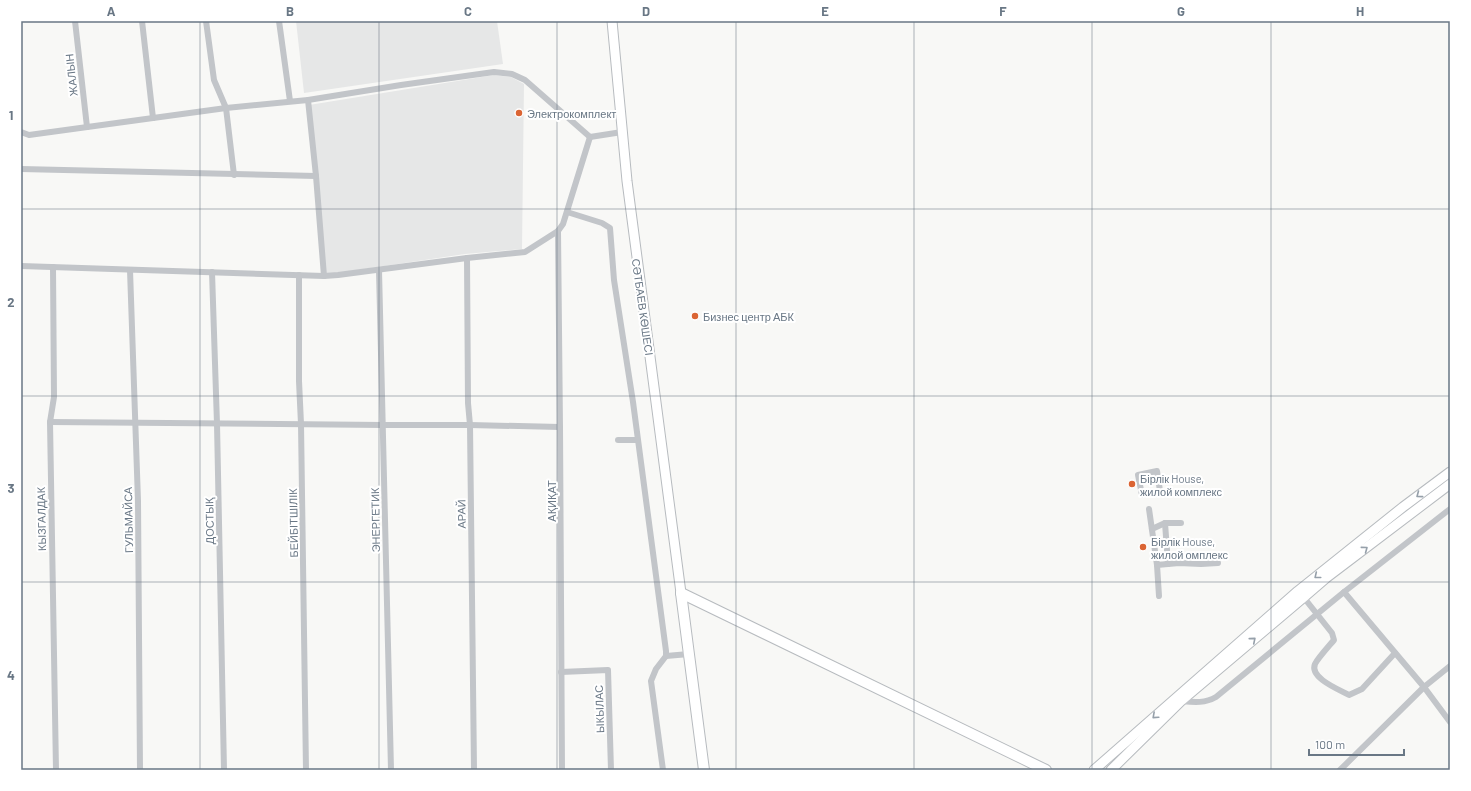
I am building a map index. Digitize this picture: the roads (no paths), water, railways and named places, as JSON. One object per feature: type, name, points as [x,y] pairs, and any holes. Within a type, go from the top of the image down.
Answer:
[{"type":"main road","name":"СӘТБАЕВ КӨШЕСІ","points":[[612,21],[627,181],[681,593]]},
{"type":"main road","points":[[1094,770],[1172,700],[1301,594],[1403,507],[1450,472]]},
{"type":"main road","points":[[1111,770],[1182,701],[1301,594],[1326,578],[1450,484]]},
{"type":"main road","points":[[681,593],[704,770]]},
{"type":"main road","points":[[681,593],[1046,770]]},
{"type":"street","name":"ЖАЛЫН","points":[[75,21],[87,127]]},
{"type":"street","points":[[142,21],[152,118]]},
{"type":"street","points":[[206,21],[214,80],[226,108],[234,175]]},
{"type":"street","points":[[279,21],[290,101]]},
{"type":"street","points":[[21,132],[29,135],[226,108],[308,100],[494,72],[512,74],[525,80],[590,137]]},
{"type":"street","points":[[308,100],[324,276]]},
{"type":"street","points":[[590,137],[622,132]]},
{"type":"street","points":[[21,266],[324,276],[525,252],[558,231],[563,224],[590,137]]},
{"type":"street","points":[[21,169],[316,176]]},
{"type":"street","points":[[567,212],[602,223],[610,228],[614,280],[633,402],[666,656],[656,670],[651,681],[663,770]]},
{"type":"street","name":"АҚИҚАТ","points":[[558,231],[562,770]]},
{"type":"street","name":"АРАЙ","points":[[467,258],[474,770]]},
{"type":"street","name":"КЫЗГАЛДАК","points":[[53,267],[54,396],[50,422],[56,770]]},
{"type":"street","name":"ГУЛЬМАЙСА","points":[[130,270],[134,422],[138,501],[140,770]]},
{"type":"street","name":"ЭНЕРГЕТИК","points":[[379,270],[391,770]]},
{"type":"street","name":"ДОСТЫҚ","points":[[212,272],[217,424],[224,770]]},
{"type":"street","name":"БЕЙБІТШІЛІК","points":[[299,275],[299,381],[301,424],[306,770]]},
{"type":"street","points":[[50,422],[560,427]]},
{"type":"street","points":[[618,440],[637,440]]},
{"type":"street","points":[[1158,471],[1160,492],[1142,495],[1138,475],[1158,471]]},
{"type":"street","points":[[1149,509],[1157,565],[1159,596]]},
{"type":"street","points":[[1172,700],[1203,702],[1210,701],[1216,697],[1344,592],[1450,510]]},
{"type":"street","points":[[1152,529],[1165,523],[1181,522]]},
{"type":"street","points":[[1165,523],[1168,564]]},
{"type":"street","points":[[1157,565],[1218,563]]},
{"type":"street","points":[[1344,592],[1424,687],[1450,722]]},
{"type":"street","points":[[1301,594],[1332,633],[1334,640],[1314,665],[1314,671],[1320,679],[1349,695],[1362,689],[1395,653]]},
{"type":"street","points":[[666,656],[689,654]]},
{"type":"street","points":[[1340,770],[1424,687],[1450,666]]},
{"type":"street","name":"ЫКЫЛАС","points":[[561,672],[608,670],[611,770]]},
{"type":"place","name":"Электрокомплект","points":[[519,113]]},
{"type":"place","name":"Бизнес центр АБК","points":[[695,316]]},
{"type":"place","name":"Бірлік House, жилой комплекс","points":[[1132,484]]},
{"type":"place","name":"Бірлік House, жилой омплекс","points":[[1143,547]]}]
